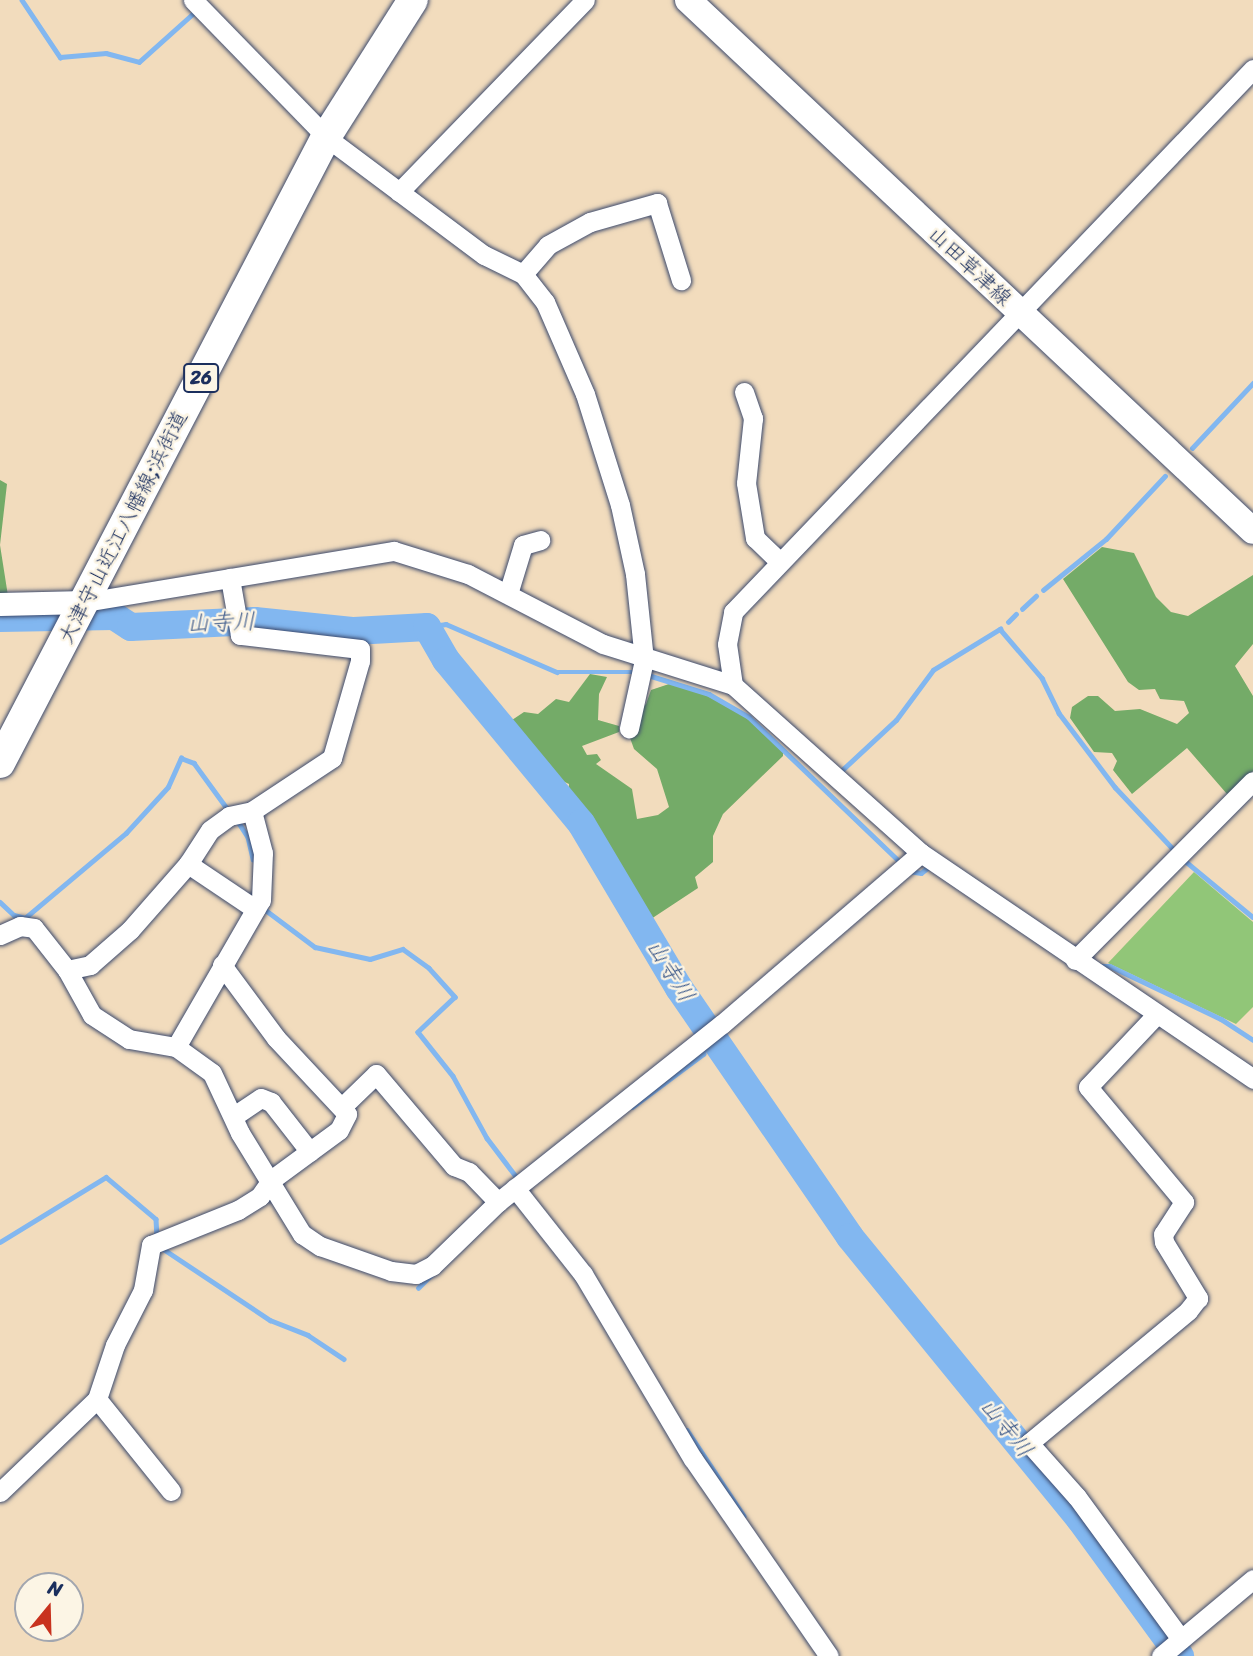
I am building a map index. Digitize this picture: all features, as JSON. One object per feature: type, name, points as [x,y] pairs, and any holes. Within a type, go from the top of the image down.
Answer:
[{"type":"main road","name":"大津守山近江八幡線;浜街道","points":[[0,763],[326,137],[413,0]]},
{"type":"main road","name":"山田草津線","points":[[688,0],[1253,531]]},
{"type":"street","points":[[193,0],[326,137],[484,255],[523,274],[545,302],[585,394],[620,505],[640,608],[644,660],[629,728]]},
{"type":"street","points":[[398,192],[585,0]]},
{"type":"street","points":[[733,685],[727,644],[733,612],[1253,69]]},
{"type":"street","points":[[523,274],[548,245],[590,222],[657,203],[681,280]]},
{"type":"street","points":[[744,392],[753,418],[746,483],[755,538],[779,561]]},
{"type":"street","points":[[508,594],[523,545],[540,540]]},
{"type":"street","points":[[0,604],[85,602],[394,551],[441,563],[508,594],[603,645],[644,660],[733,685],[921,853],[1253,1079]]},
{"type":"street","points":[[67,970],[90,965],[110,948],[188,864],[210,830],[229,816],[252,811],[332,758],[354,693],[360,649],[240,635],[230,578]]},
{"type":"street","points":[[1075,960],[1253,781]]},
{"type":"street","points":[[176,1047],[261,900],[263,853],[252,811]]},
{"type":"street","points":[[0,935],[20,926],[34,928],[67,970],[92,1015],[116,1033],[176,1047],[212,1073],[302,1234],[320,1246],[391,1271],[415,1274],[432,1266],[498,1202],[722,1024],[921,853]]},
{"type":"street","points":[[188,864],[255,909]]},
{"type":"street","points":[[0,1492],[97,1399],[115,1345],[143,1290],[151,1245],[238,1210],[260,1196],[271,1180],[339,1130],[347,1114],[344,1106],[276,1038],[222,965]]},
{"type":"street","points":[[1156,1015],[1087,1087],[1184,1202],[1163,1234],[1164,1242],[1198,1298],[1188,1311],[1029,1443],[1077,1497],[1181,1639]]},
{"type":"street","points":[[344,1106],[376,1074],[454,1166],[469,1172],[498,1202]]},
{"type":"street","points":[[234,1116],[261,1098],[271,1102],[310,1152]]},
{"type":"street","points":[[515,1188],[583,1274],[693,1459],[828,1656]]},
{"type":"street","points":[[97,1399],[172,1490]]},
{"type":"street","points":[[1161,1656],[1253,1579]]},
{"type":"green space","points":[[0,480],[7,484],[0,545]]},
{"type":"green space","points":[[0,545],[8,596],[0,596]]},
{"type":"green space","points":[[1102,547],[1134,553],[1156,597],[1171,612],[1188,616],[1253,575],[1253,644],[1235,666],[1253,696],[1253,771],[1227,794],[1187,748],[1132,794],[1113,770],[1117,761],[1112,753],[1094,752],[1070,718],[1072,707],[1088,696],[1098,696],[1115,711],[1140,709],[1177,724],[1189,713],[1184,701],[1160,699],[1155,689],[1139,690],[1128,682],[1063,579]]},
{"type":"green space","points":[[590,674],[607,677],[599,694],[598,720],[619,726],[619,732],[582,746],[587,755],[597,754],[601,760],[596,764],[632,789],[637,819],[658,815],[669,807],[657,769],[634,749],[625,724],[646,704],[651,690],[672,683],[708,696],[750,720],[783,750],[783,756],[723,814],[713,836],[713,862],[695,877],[698,888],[651,919],[635,909],[635,901],[614,874],[616,861],[599,848],[568,801],[569,784],[545,773],[510,728],[509,722],[524,712],[538,714],[556,699],[569,702]]},
{"type":"green space","points":[[1194,872],[1253,922],[1253,1007],[1236,1024],[1108,963]]},
{"type":"waterway","points":[[22,0],[60,57],[106,53],[139,62],[197,10]]},
{"type":"waterway","points":[[1192,448],[1253,383]]},
{"type":"waterway","points":[[1043,590],[1106,539],[1165,476]]},
{"type":"waterway","points":[[1022,609],[1036,596]]},
{"type":"waterway","points":[[1008,622],[1016,614]]},
{"type":"waterway","name":"山寺川","points":[[0,618],[114,616],[131,627],[255,621],[354,631],[427,627],[446,660],[581,823],[679,988],[850,1237],[1080,1519],[1180,1656]]},
{"type":"waterway","points":[[427,627],[446,624],[557,672],[636,672]]},
{"type":"waterway","points":[[840,772],[896,720],[933,670],[1000,629],[1042,678],[1059,713],[1115,787],[1175,851]]},
{"type":"waterway","points":[[648,675],[709,694],[749,717],[900,862]]},
{"type":"waterway","points":[[0,902],[14,915],[25,918],[126,833],[168,787],[181,758],[194,763],[229,811]]},
{"type":"waterway","points":[[237,820],[248,837],[253,859]]},
{"type":"waterway","points":[[1184,860],[1253,917]]},
{"type":"waterway","points":[[909,871],[921,873],[931,865]]},
{"type":"waterway","points":[[263,908],[315,947],[370,959],[403,949],[429,968],[455,997],[418,1032],[453,1076],[487,1138],[518,1179]]},
{"type":"waterway","points":[[1101,966],[1110,966],[1221,1019],[1253,1040]]},
{"type":"waterway","points":[[632,1107],[703,1054],[704,1047]]},
{"type":"waterway","points":[[0,1242],[106,1177],[156,1219],[157,1237]]},
{"type":"waterway","points":[[162,1248],[270,1320],[308,1335],[344,1359]]},
{"type":"waterway","points":[[418,1288],[431,1275]]},
{"type":"waterway","points":[[687,1430],[744,1516]]}]
